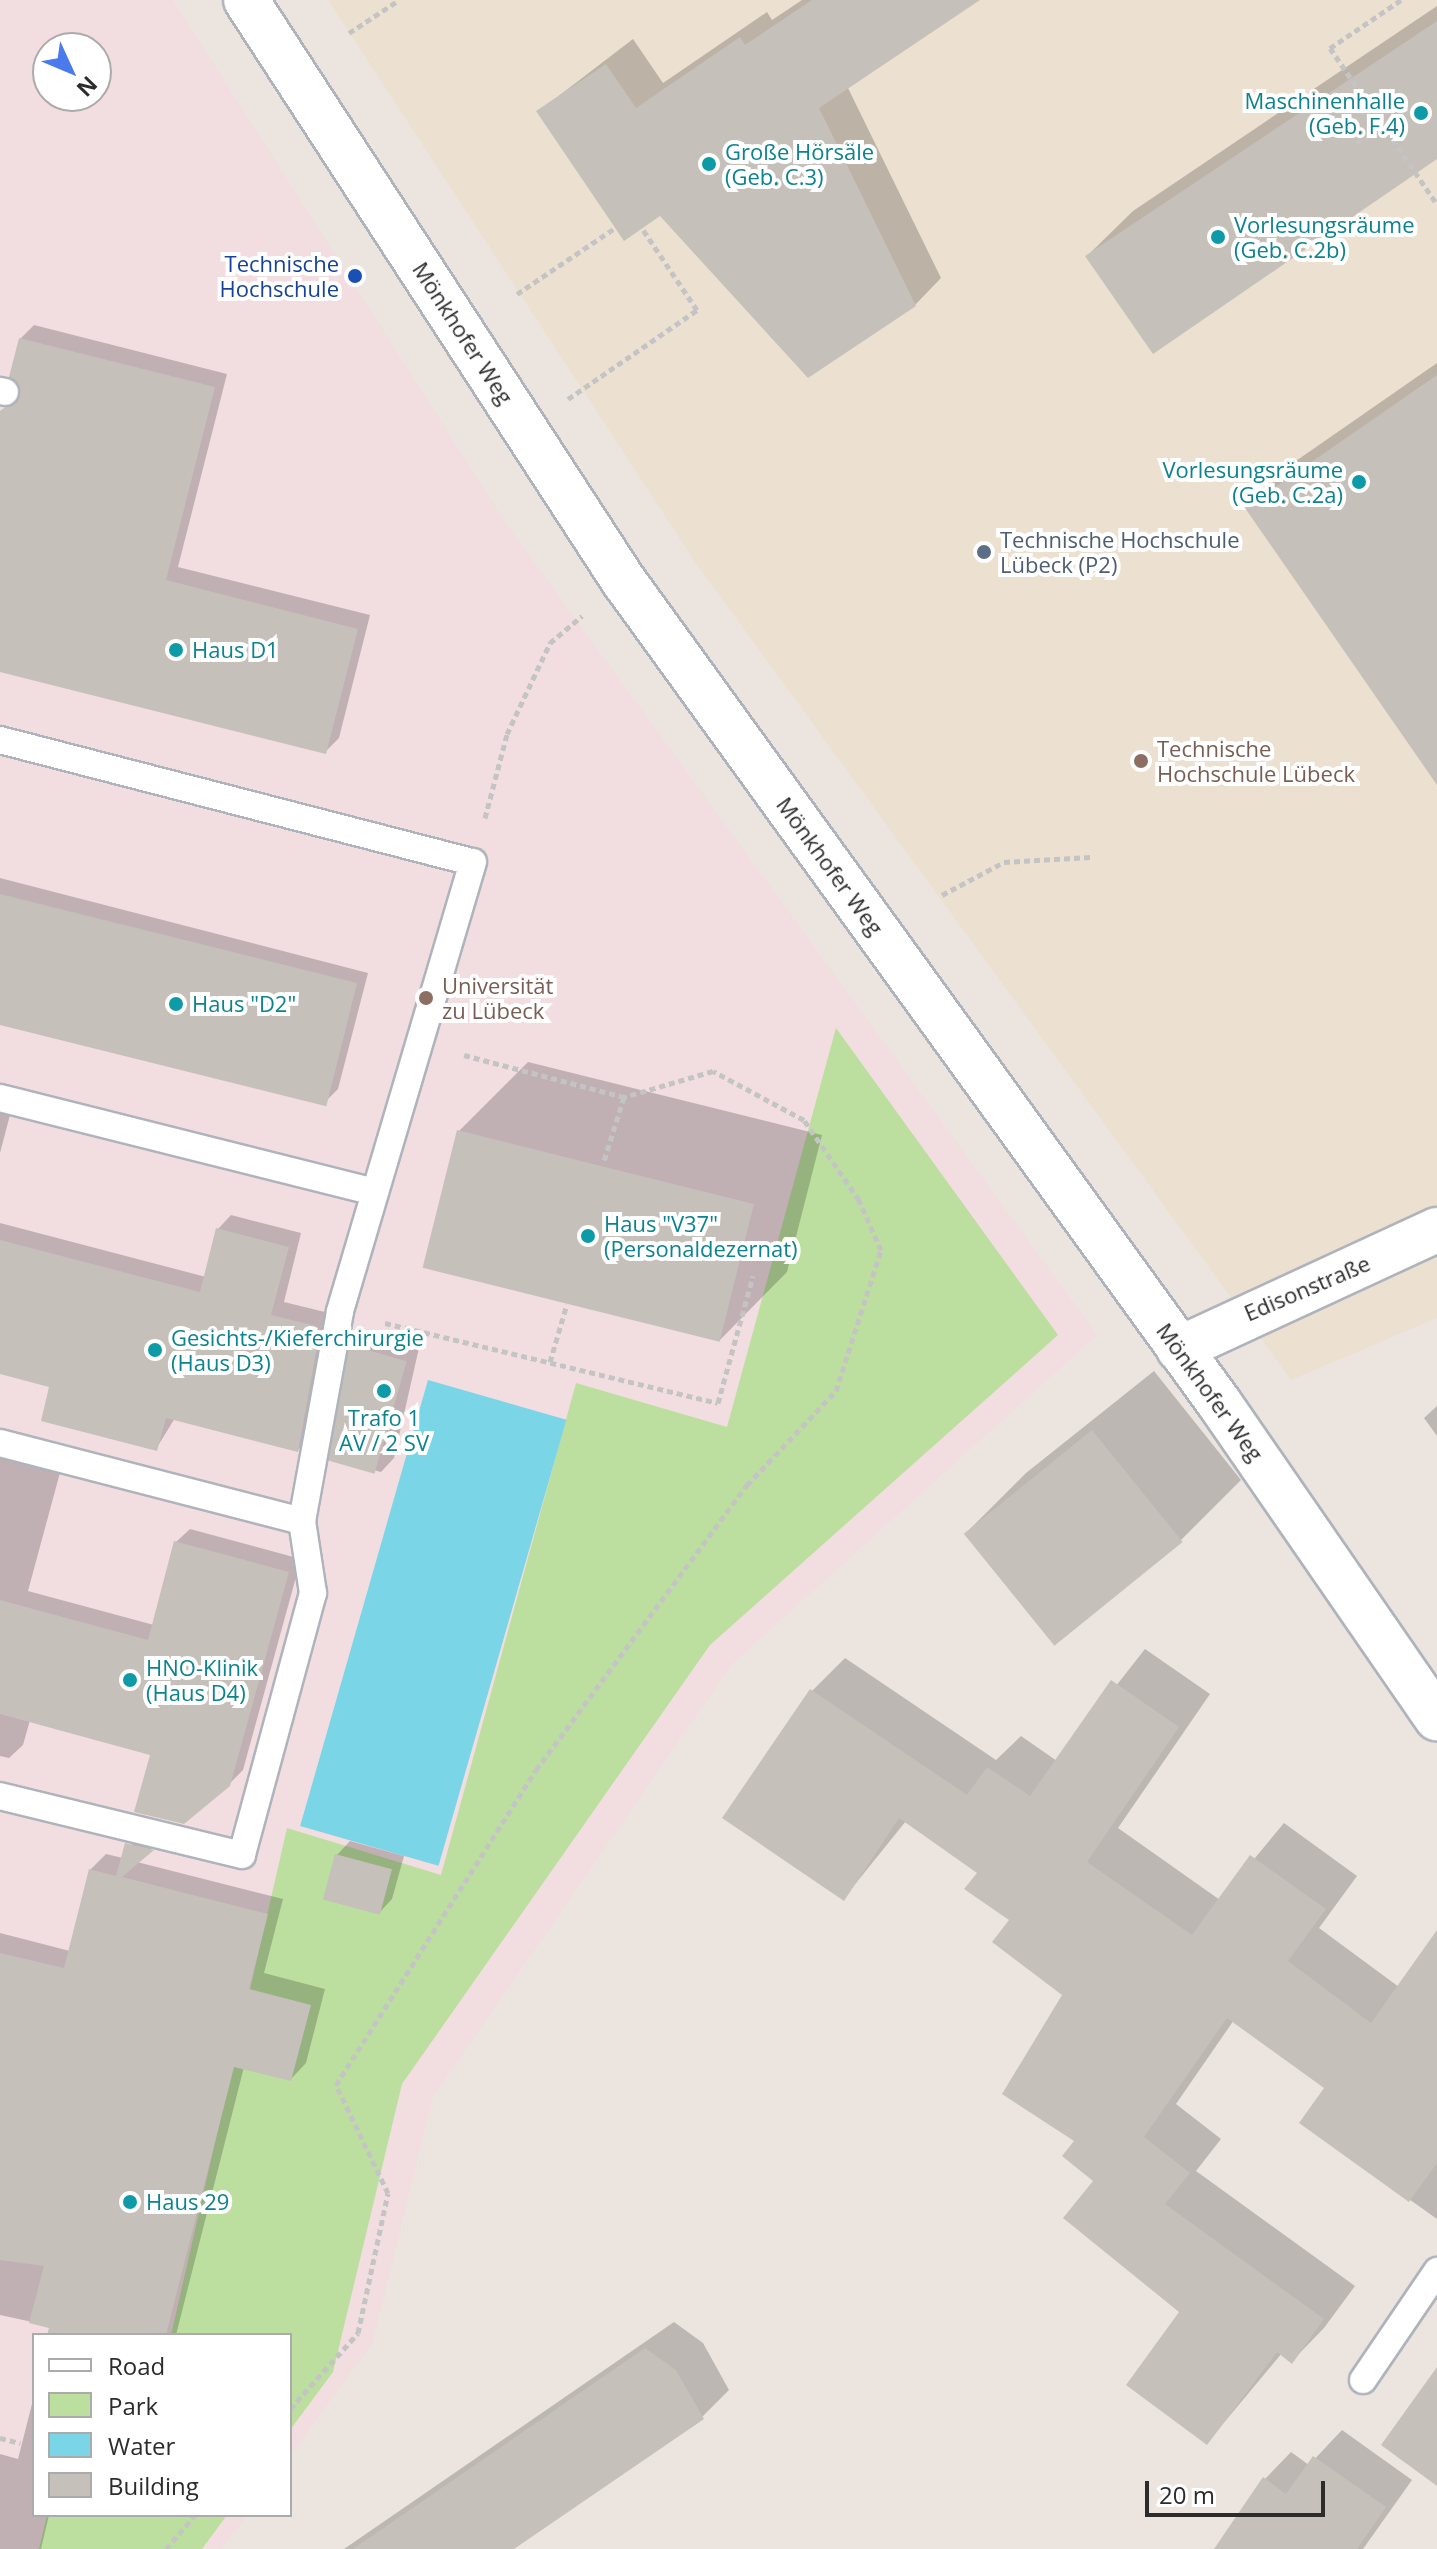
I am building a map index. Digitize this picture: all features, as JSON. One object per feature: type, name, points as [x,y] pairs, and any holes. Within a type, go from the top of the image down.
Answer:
[{"type":"street","name":"Mönkhofer Weg","points":[[246,0],[623,580],[1179,1349],[1437,1718]]},
{"type":"street","name":"Edisonstraße","points":[[1179,1349],[1437,1230]]},
{"type":"lane","points":[[0,740],[473,862],[370,1191],[340,1312],[302,1521],[313,1593],[242,1855],[0,1796]]},
{"type":"lane","points":[[0,1098],[370,1191]]},
{"type":"lane","points":[[0,1443],[302,1521]]},
{"type":"lane","points":[[1363,2380],[1437,2271]]},
{"type":"path","points":[[349,33],[399,0]]},
{"type":"path","points":[[1401,0],[1330,48],[1437,204]]},
{"type":"path","points":[[1356,143],[1383,125]]},
{"type":"path","points":[[517,294],[615,228]]},
{"type":"path","points":[[580,391],[697,310],[642,228]]},
{"type":"path","points":[[473,862],[507,734],[550,643],[589,610]]},
{"type":"path","points":[[942,895],[1004,862],[1091,857]]},
{"type":"path","points":[[292,2407],[358,2333],[388,2193],[336,2085],[536,1770],[747,1485],[836,1391],[881,1250],[859,1200],[804,1120],[713,1071],[624,1097],[416,1042]]},
{"type":"path","points":[[603,1164],[624,1097]]},
{"type":"path","points":[[340,1312],[718,1403],[753,1276]]},
{"type":"path","points":[[550,1362],[567,1304]]},
{"type":"path","points":[[0,2438],[20,2443]]},
{"type":"path","points":[[166,2549],[193,2517]]},
{"type":"shaded area","name":"Universität zu Lübeck","points":[[0,0],[173,0],[507,525],[1097,1335],[732,1664],[433,2097],[372,2344],[292,2453],[292,2333],[32,2333],[32,2517],[246,2517],[222,2549],[0,2549]]},
{"type":"shaded area","name":"Technische Hochschule Lübeck","points":[[328,0],[1437,0],[1437,1318],[1291,1380],[695,562]]},
{"type":"green space","points":[[836,1028],[1058,1335],[710,1645],[402,2084],[333,2372],[292,2427],[292,2333],[171,2333],[287,1828],[441,1875],[576,1383],[727,1427]]},
{"type":"green space","points":[[47,2517],[226,2517],[202,2549],[39,2549]]},
{"type":"water","points":[[428,1380],[566,1420],[439,1866],[300,1826]]},
{"type":"building","name":"Große Hörsäle (Geb. C.3)","points":[[812,0],[980,0],[819,108],[916,306],[808,378],[660,216],[624,241],[536,111],[606,64],[636,108],[740,37],[745,45]]},
{"type":"building","name":"Vorlesungsräume (Geb. C.2b)","points":[[1437,21],[1437,159],[1153,354],[1085,256]]},
{"type":"building","points":[[19,338],[215,387],[166,580],[358,629],[326,754],[0,672],[0,411],[20,396],[9,377]]},
{"type":"building","points":[[1437,375],[1437,785],[1245,508]]},
{"type":"building","name":"Haus \"D2\"","points":[[0,894],[357,983],[326,1106],[0,1025]]},
{"type":"building","name":"Haus \"V37\" (Personaldezernat)","points":[[457,1130],[754,1204],[720,1342],[423,1268]]},
{"type":"building","name":"Gesichts-/Kieferchirurgie (Haus D3)","points":[[216,1228],[289,1247],[271,1315],[316,1326],[319,1335],[298,1452],[166,1418],[157,1451],[41,1421],[49,1387],[0,1374],[0,1240],[200,1292]]},
{"type":"building","points":[[350,1345],[407,1361],[374,1474],[318,1457]]},
{"type":"building","points":[[1092,1430],[1183,1542],[1054,1646],[964,1534]]},
{"type":"building","name":"HNO-Klinik (Haus D4)","points":[[174,1541],[289,1572],[230,1786],[184,1824],[134,1812],[150,1755],[0,1714],[0,1600],[148,1640]]},
{"type":"building","points":[[1111,1680],[1179,1727],[1087,1862],[1192,1935],[1250,1855],[1326,1909],[1288,1961],[1371,2023],[1437,1930],[1437,2163],[1409,2202],[1299,2123],[1324,2088],[1227,2018],[1144,2137],[1190,2173],[1165,2204],[1324,2319],[1292,2364],[1277,2352],[1207,2445],[1126,2385],[1179,2312],[1063,2218],[1093,2181],[1062,2156],[1074,2141],[1002,2094],[1062,1995],[992,1942],[1009,1920],[964,1889],[977,1873],[899,1818],[844,1901],[722,1818],[810,1689],[967,1795],[987,1767],[1030,1796]]},
{"type":"building","name":"Haus 29","points":[[125,1843],[154,1850],[122,1877],[268,1914],[249,1989],[311,2005],[291,2081],[234,2067],[167,2333],[48,2333],[49,2328],[29,2323],[44,2266],[0,2260],[0,1953],[64,1968],[89,1869],[116,1876]]},
{"type":"building","points":[[335,1854],[392,1869],[380,1915],[323,1899]]},
{"type":"building","points":[[645,2348],[676,2370],[704,2419],[514,2549],[353,2549]]},
{"type":"building","points":[[1437,2367],[1437,2486],[1381,2445]]},
{"type":"building","points":[[1313,2456],[1386,2507],[1357,2549],[1214,2549],[1263,2477],[1286,2494]]},
{"type":"place","name":"Maschinenhalle (Geb. F.4)","points":[[1421,113]]},
{"type":"place","name":"Große Hörsäle (Geb. C.3)","points":[[709,164]]},
{"type":"place","name":"Vorlesungsräume (Geb. C.2b)","points":[[1218,237]]},
{"type":"place","name":"Technische Hochschule","points":[[355,276]]},
{"type":"place","name":"Vorlesungsräume (Geb. C.2a)","points":[[1359,482]]},
{"type":"place","name":"Technische Hochschule Lübeck (P2)","points":[[984,552]]},
{"type":"place","name":"Haus D1","points":[[176,650]]},
{"type":"place","name":"Technische Hochschule Lübeck","points":[[1141,761]]},
{"type":"place","name":"Universität zu Lübeck","points":[[426,998]]},
{"type":"place","name":"Haus \"D2\"","points":[[176,1004]]},
{"type":"place","name":"Haus \"V37\" (Personaldezernat)","points":[[588,1236]]},
{"type":"place","name":"Gesichts-/Kieferchirurgie (Haus D3)","points":[[155,1350]]},
{"type":"place","name":"Trafo 1 AV / 2 SV","points":[[384,1391]]},
{"type":"place","name":"HNO-Klinik (Haus D4)","points":[[130,1680]]},
{"type":"place","name":"Haus 29","points":[[130,2202]]}]
